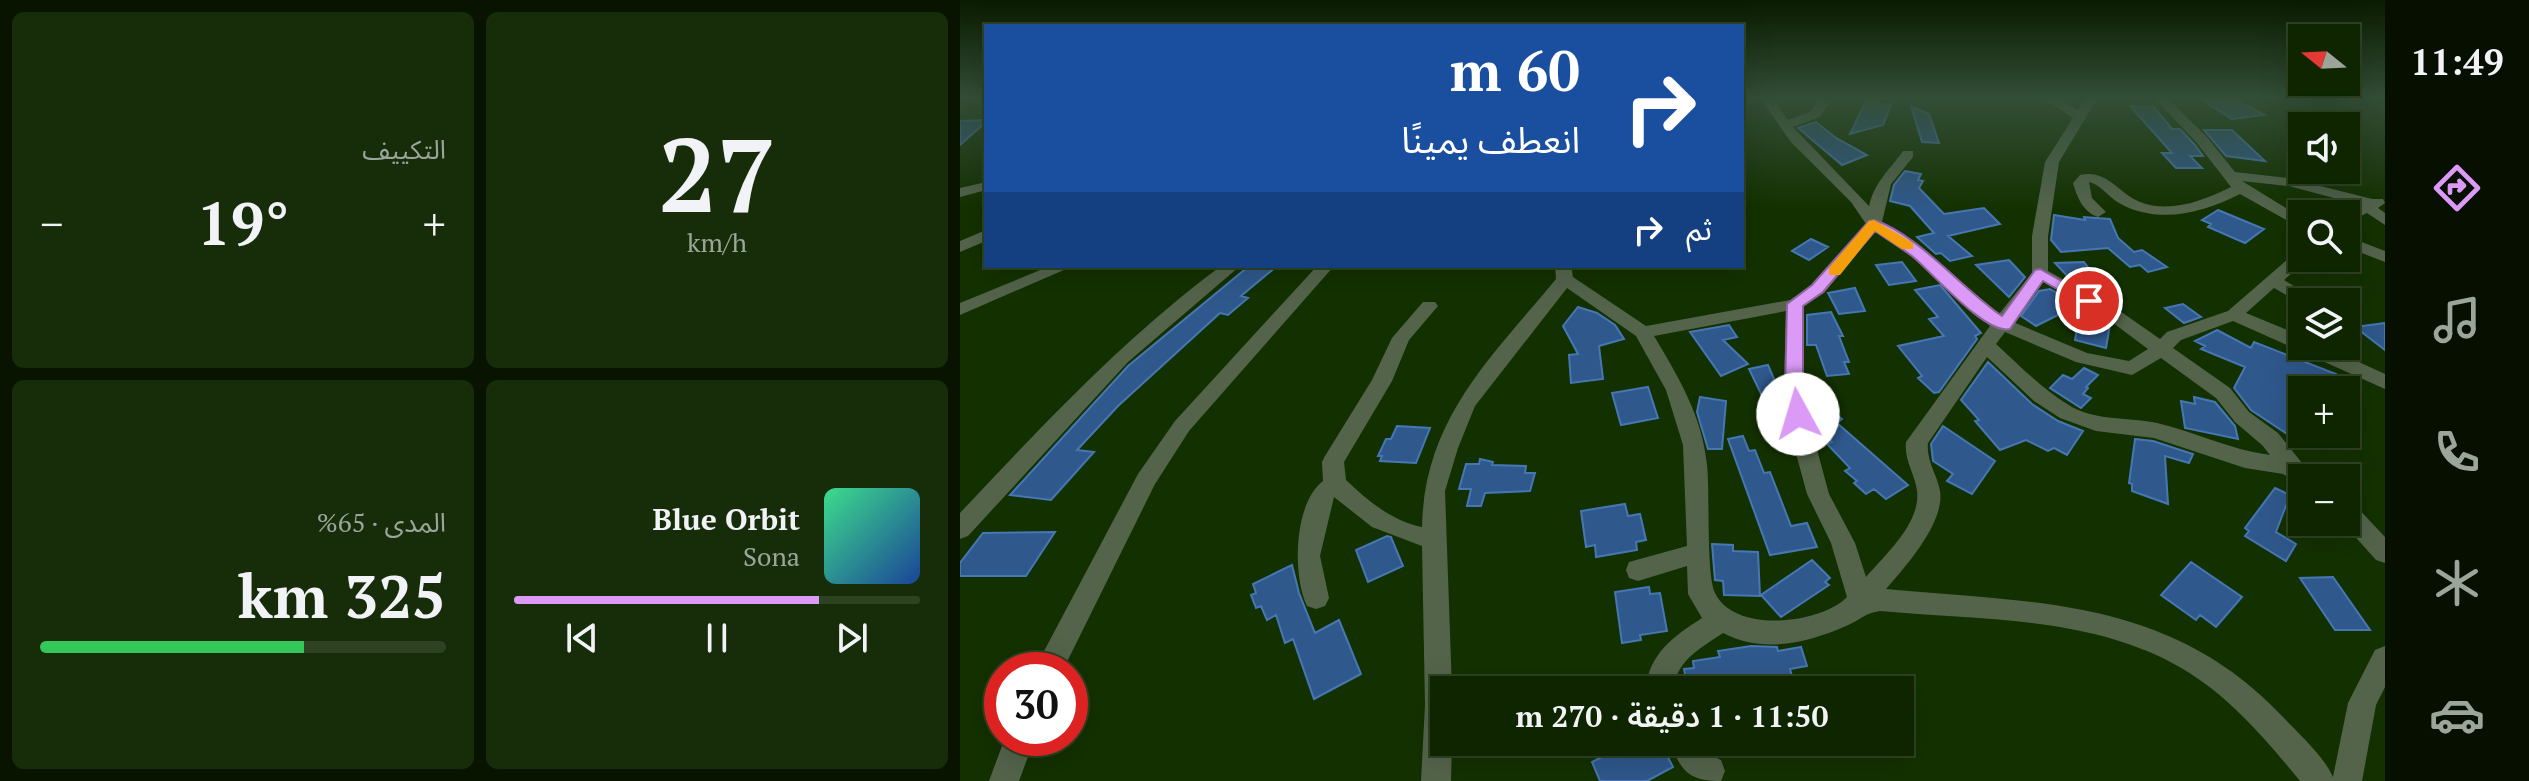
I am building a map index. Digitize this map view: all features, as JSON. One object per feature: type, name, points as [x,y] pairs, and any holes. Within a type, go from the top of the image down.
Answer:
[{"type":"street","points":[[1794,135],[1806,151],[1857,199],[1874,224],[1917,253],[1975,305],[2004,325],[2052,347],[2118,367],[2140,365],[2174,336],[2234,315],[2288,268]]},
{"type":"street","points":[[1436,781],[1439,705],[1434,491],[1447,448],[1466,403],[1564,272],[1643,332],[1678,395],[1691,430],[1696,466],[1701,594],[1709,611],[1720,621],[1748,632],[1821,624],[1850,611],[1861,601],[1925,516],[1929,497],[1915,452],[1917,442],[1953,388],[2004,325],[2040,273],[2040,236],[2052,162],[2068,135]]},
{"type":"street","points":[[2197,135],[2235,182],[2288,215]]},
{"type":"street","points":[[1643,332],[1795,304],[1818,289],[1874,224],[1875,210],[1888,174],[1902,164],[1908,154]]},
{"type":"street","points":[[2098,212],[2080,191],[2080,183],[2085,178],[2103,180],[2121,198],[2141,207],[2175,211],[2210,204],[2235,182],[2289,182],[2376,203],[2385,220]]},
{"type":"street","points":[[960,193],[984,187]]},
{"type":"street","points":[[962,245],[984,236]]},
{"type":"street","points":[[2360,247],[2385,257]]},
{"type":"street","points":[[962,308],[1060,268]]},
{"type":"street","points":[[960,529],[1114,362],[1163,316],[1229,268]]},
{"type":"street","points":[[1057,652],[1146,480],[1175,437],[1228,372],[1324,268]]},
{"type":"street","points":[[2040,273],[2111,313],[2223,393],[2242,417],[2270,439],[2290,464]]},
{"type":"street","points":[[2274,281],[2288,289]]},
{"type":"street","points":[[1795,304],[1794,393],[1802,435],[1818,494],[1843,543],[1861,601]]},
{"type":"street","points":[[1429,306],[1401,338],[1382,381],[1333,462],[1335,484],[1378,522],[1420,537],[1434,538]]},
{"type":"street","points":[[2234,315],[2288,337]]},
{"type":"street","points":[[1987,346],[2041,396],[2067,413],[2096,423],[2154,430],[2245,460],[2288,470]]},
{"type":"street","points":[[2338,360],[2385,382]]},
{"type":"street","points":[[1316,598],[1308,556],[1321,495],[1335,484]]},
{"type":"street","points":[[2360,526],[2385,553]]},
{"type":"street","points":[[1638,570],[1697,553]]},
{"type":"street","points":[[1861,601],[2033,613],[2103,625],[2165,645],[2213,674],[2252,708],[2318,780]]},
{"type":"street","points":[[1661,676],[1662,669],[1672,656],[1720,621]]},
{"type":"street","points":[[2347,781],[2362,703],[2385,659]]},
{"type":"street","points":[[1004,781],[1013,756]]},
{"type":"street","points":[[1694,756],[1701,767],[1710,771]]},
{"type":"building","points":[[960,135],[971,135],[960,145]]},
{"type":"building","points":[[1807,135],[1833,135],[1867,155],[1842,165]]},
{"type":"building","points":[[1920,135],[1936,135],[1939,143],[1922,142]]},
{"type":"building","points":[[2156,135],[2186,135],[2203,156],[2190,156],[2202,168],[2176,168],[2162,153],[2172,153]]},
{"type":"building","points":[[2209,135],[2238,135],[2265,161],[2226,156]]},
{"type":"building","points":[[1905,171],[1921,174],[1918,180],[1923,181],[1919,188],[1944,214],[1984,208],[2000,224],[1948,236],[1972,256],[1950,261],[1941,253],[1936,254],[1917,237],[1934,233],[1910,206],[1890,201],[1894,185]]},
{"type":"building","points":[[2218,210],[2264,229],[2245,243],[2208,227],[2211,224],[2202,220]]},
{"type":"building","points":[[2054,215],[2085,220],[2084,217],[2110,219],[2118,238],[2134,252],[2142,250],[2167,267],[2148,272],[2140,265],[2130,267],[2108,248],[2061,252],[2051,240]]},
{"type":"building","points":[[1811,239],[1828,247],[1809,260],[1792,251]]},
{"type":"building","points":[[2009,260],[2025,277],[2009,297],[1976,265]]},
{"type":"building","points":[[1902,262],[1916,281],[1889,285],[1876,265]]},
{"type":"building","points":[[2084,262],[2097,279],[2071,280],[2055,263]]},
{"type":"building","points":[[1247,268],[1275,268],[1241,296],[1248,298],[1228,315],[1220,313],[1118,406],[1077,450],[1094,452],[1051,500],[1010,495],[1128,366]]},
{"type":"building","points":[[1940,285],[1981,333],[1975,336],[1977,339],[1939,392],[1934,393],[1918,378],[1922,376],[1898,346],[1944,336],[1929,319],[1938,317],[1915,290]]},
{"type":"building","points":[[1855,288],[1865,311],[1839,314],[1828,293]]},
{"type":"building","points":[[2050,289],[2078,305],[2036,326],[2021,316],[2039,291]]},
{"type":"building","points":[[2183,304],[2201,317],[2184,323],[2165,308]]},
{"type":"building","points":[[1578,307],[1597,313],[1615,325],[1624,339],[1599,346],[1603,379],[1571,383],[1569,355],[1578,354],[1563,326]]},
{"type":"building","points":[[1831,312],[1843,336],[1839,336],[1849,362],[1844,362],[1849,374],[1827,376],[1816,345],[1807,345],[1807,315]]},
{"type":"building","points":[[2079,317],[2110,325],[2106,348],[2075,340]]},
{"type":"building","points":[[2385,323],[2385,350],[2360,331],[2360,326]]},
{"type":"building","points":[[1729,325],[1737,337],[1723,340],[1748,364],[1721,376],[1690,332]]},
{"type":"building","points":[[2217,330],[2251,348],[2254,342],[2288,355],[2288,360],[2300,360],[2336,374],[2288,376],[2288,435],[2251,410],[2234,388],[2245,367],[2201,349],[2205,346],[2195,341]]},
{"type":"building","points":[[1988,362],[2032,404],[2058,421],[2083,431],[2067,455],[2054,448],[2048,451],[2026,440],[2000,450],[1975,421],[1979,420],[1961,400]]},
{"type":"building","points":[[1768,365],[1781,395],[1763,398],[1749,369]]},
{"type":"building","points":[[2084,368],[2098,375],[2086,387],[2083,394],[2091,398],[2081,408],[2050,388],[2063,375],[2072,379]]},
{"type":"building","points":[[1648,387],[1658,418],[1621,425],[1612,393]]},
{"type":"building","points":[[1700,397],[1726,401],[1722,449],[1708,449],[1697,412]]},
{"type":"building","points":[[2194,397],[2215,402],[2235,426],[2238,439],[2185,428],[2181,401],[2195,404]]},
{"type":"building","points":[[1823,404],[1842,419],[1837,423],[1908,485],[1886,499],[1874,489],[1866,494],[1854,483],[1857,481],[1845,471],[1850,468],[1827,444],[1832,442],[1814,427],[1811,411]]},
{"type":"building","points":[[1397,426],[1430,428],[1416,463],[1380,461],[1382,456],[1378,456],[1386,439],[1391,439]]},
{"type":"building","points":[[1943,426],[1995,461],[1972,494],[1947,481],[1953,474],[1933,461],[1931,444]]},
{"type":"building","points":[[1743,436],[1749,451],[1755,450],[1764,473],[1770,472],[1791,526],[1807,523],[1817,547],[1770,555],[1728,439]]},
{"type":"building","points":[[2135,439],[2153,441],[2193,454],[2189,463],[2165,456],[2168,504],[2132,491],[2132,484],[2129,483]]},
{"type":"building","points":[[1480,459],[1493,462],[1492,465],[1526,466],[1525,473],[1535,473],[1530,491],[1485,493],[1481,506],[1467,506],[1471,489],[1459,489],[1466,464],[1479,464]]},
{"type":"building","points":[[2275,488],[2288,494],[2276,532],[2296,544],[2286,561],[2245,536],[2249,531],[2245,528]]},
{"type":"building","points":[[1625,504],[1628,516],[1640,514],[1646,540],[1636,542],[1637,550],[1596,557],[1595,545],[1586,547],[1581,511]]},
{"type":"building","points":[[1055,532],[1026,576],[960,576],[960,563],[983,533]]},
{"type":"building","points":[[1391,537],[1403,566],[1368,582],[1356,550]]},
{"type":"building","points":[[1712,544],[1733,545],[1733,551],[1758,552],[1760,596],[1724,595],[1723,581],[1715,580]]},
{"type":"building","points":[[1812,560],[1830,578],[1825,582],[1829,585],[1781,617],[1761,595]]},
{"type":"building","points":[[2191,562],[2242,597],[2216,627],[2200,615],[2196,620],[2161,595]]},
{"type":"building","points":[[1292,565],[1315,633],[1339,620],[1361,674],[1314,699],[1293,639],[1285,643],[1276,615],[1267,620],[1261,606],[1256,608],[1251,595],[1256,593],[1253,584]]},
{"type":"building","points":[[2333,577],[2370,630],[2335,630],[2300,578]]},
{"type":"building","points":[[1649,587],[1650,594],[1660,593],[1667,631],[1640,635],[1641,640],[1622,643],[1615,592]]},
{"type":"building","points":[[1751,646],[1777,647],[1778,651],[1801,647],[1807,666],[1790,669],[1792,676],[1685,676],[1684,669],[1694,668],[1693,661],[1720,657],[1718,651]]},
{"type":"building","points":[[1604,756],[1667,756],[1673,767],[1647,781],[1600,781],[1592,762]]},
{"type":"slow traffic","points":[[1835,271],[1874,224],[1907,246]]},
{"type":"route","points":[[1798,414],[1794,393],[1795,304],[1818,289],[1874,224],[1917,253],[1975,305],[2004,325],[2010,312],[2040,273],[2089,301]]}]
